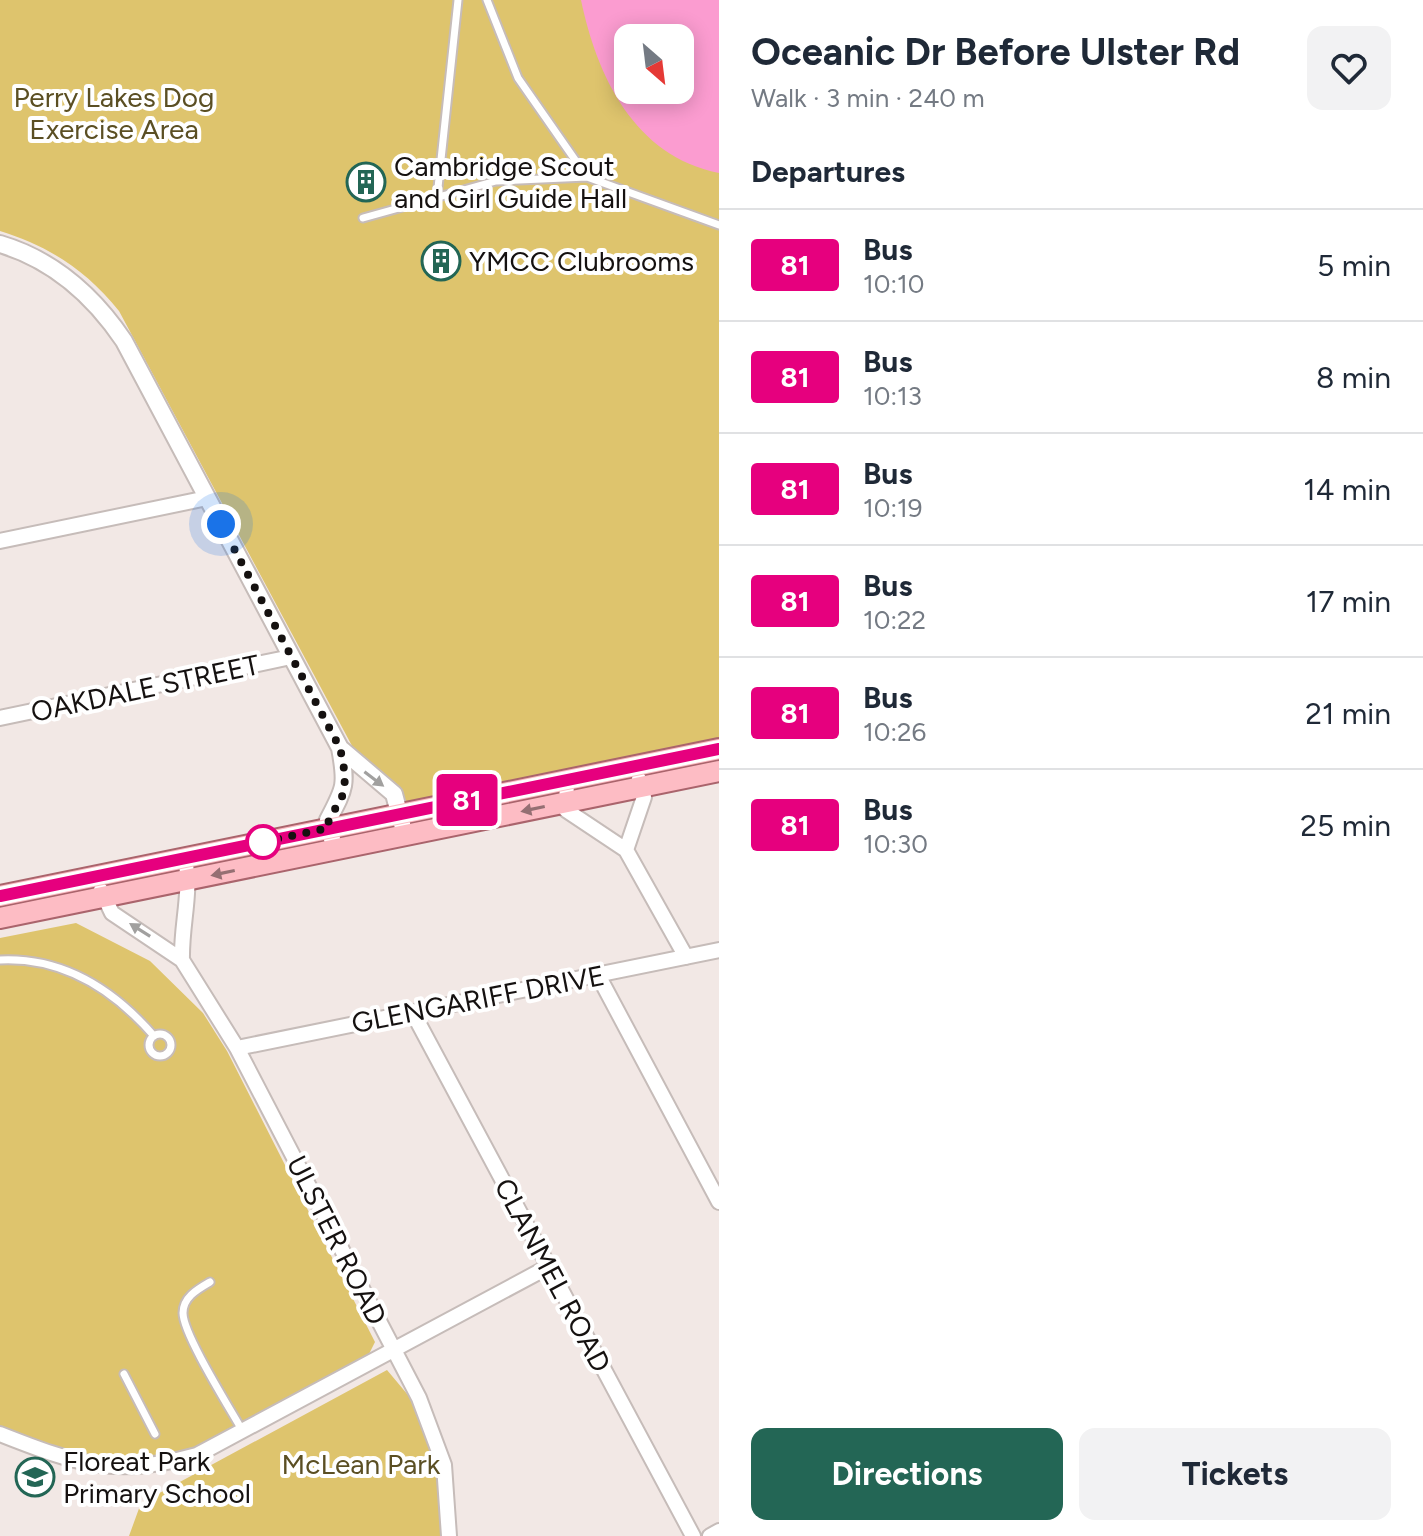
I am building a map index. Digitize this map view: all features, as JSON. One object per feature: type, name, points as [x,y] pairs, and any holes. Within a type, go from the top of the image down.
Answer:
[{"type":"main road","points":[[0,896],[719,749]]},
{"type":"main road","points":[[0,918],[719,771]]},
{"type":"street","points":[[0,244],[53,267],[83,291],[109,319],[340,748],[394,794],[401,814],[401,836]]},
{"type":"street","points":[[0,541],[207,498]]},
{"type":"street","name":"OAKDALE STREET","points":[[0,718],[291,657]]},
{"type":"street","points":[[339,849],[328,828],[330,816],[343,796],[340,748]]},
{"type":"street","points":[[626,850],[643,800],[642,786],[628,767]]},
{"type":"street","points":[[567,779],[566,810],[626,850],[686,957]]},
{"type":"street","points":[[182,960],[181,933],[190,880],[185,858]]},
{"type":"street","name":"ULSTER ROAD","points":[[97,876],[103,898],[112,913],[182,960],[237,1048],[419,1398],[444,1465],[449,1536]]},
{"type":"street","name":"GLENGARIFF DRIVE","points":[[237,1048],[719,950]]},
{"type":"street","points":[[598,975],[719,1202]]},
{"type":"street","name":"CLANMEL ROAD","points":[[413,1013],[693,1536]]},
{"type":"street","points":[[0,1434],[68,1459],[116,1469],[159,1466],[197,1455],[548,1267]]},
{"type":"street","points":[[710,1536],[719,1531]]},
{"type":"lane","points":[[437,197],[458,0]]},
{"type":"lane","points":[[487,0],[518,78],[587,177]]},
{"type":"lane","points":[[363,218],[496,181],[587,177],[719,225]]},
{"type":"lane","points":[[0,960],[21,959],[77,974],[125,1005],[154,1036]]},
{"type":"lane","points":[[210,1282],[194,1291],[186,1302],[185,1325],[243,1432]]},
{"type":"lane","points":[[124,1374],[155,1434]]},
{"type":"green space","name":"Perry Lakes Dog Exercise Area","points":[[0,0],[719,0],[719,742],[405,804],[358,757],[119,311],[80,272],[51,252],[0,231]]},
{"type":"green space","points":[[76,923],[150,961],[203,1013],[227,1051],[375,1342],[367,1358],[240,1428],[170,1455],[136,1461],[104,1460],[77,1454],[0,1427],[0,938]]},
{"type":"green space","name":"McLean Park","points":[[387,1370],[413,1401],[436,1464],[443,1536],[129,1536],[141,1503]]},
{"type":"shaded area","points":[[581,0],[719,0],[719,173],[689,164],[664,149],[642,131],[621,104],[694,104],[694,24],[614,24],[614,92],[597,57]]},
{"type":"bus line","name":"81","points":[[0,896],[719,749]]},
{"type":"place","name":"Cambridge Scout and Girl Guide Hall","points":[[366,182]]},
{"type":"place","name":"YMCC Clubrooms","points":[[441,261]]},
{"type":"place","name":"Floreat Park Primary School","points":[[35,1477]]},
{"type":"route","points":[[221,524],[340,748],[343,765],[343,796],[330,816],[328,828],[259,843],[263,842]]}]
